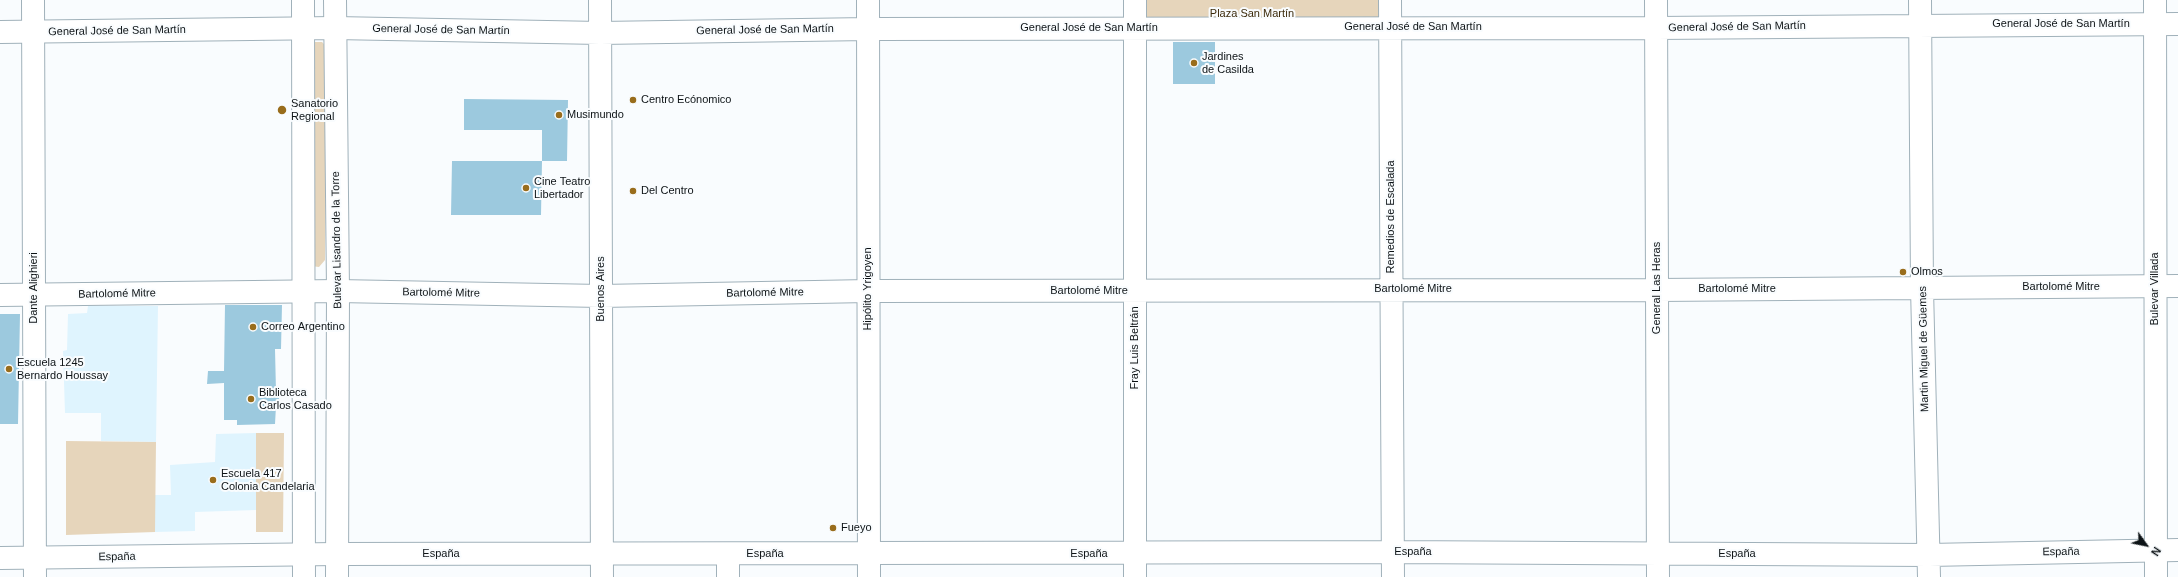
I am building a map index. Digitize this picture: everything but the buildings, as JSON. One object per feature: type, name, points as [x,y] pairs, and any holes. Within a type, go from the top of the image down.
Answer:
[{"type":"street","name":"Dante Alighieri","points":[[33,0],[35,568]]},
{"type":"street","points":[[303,0],[304,577]]},
{"type":"street","name":"Bulevar Lisandro de la Torre","points":[[335,0],[338,291],[337,577]]},
{"type":"street","name":"Buenos Aires","points":[[600,0],[602,577]]},
{"type":"street","name":"Hipólito Yrigoyen","points":[[868,0],[869,577]]},
{"type":"street","name":"Fray Luis Beltrán","points":[[1135,0],[1135,577]]},
{"type":"street","name":"Remedios de Escalada","points":[[1390,0],[1393,577]]},
{"type":"street","name":"General Las Heras","points":[[1656,0],[1658,577]]},
{"type":"street","name":"Martin Miguel de Güemes","points":[[1920,0],[1922,288],[1929,577]]},
{"type":"street","name":"Bulevar Villada","points":[[2155,0],[2156,577]]},
{"type":"street","name":"General José de San Martín","points":[[0,32],[335,28],[600,33],[868,29],[1390,27],[1656,28],[2178,24]]},
{"type":"street","name":"Bartolomé Mitre","points":[[0,295],[338,291],[601,296],[868,291],[1391,289],[1657,290],[2178,286]]},
{"type":"street","name":"España","points":[[0,558],[35,568],[338,554],[1135,554],[1392,552],[1929,554],[2178,550]]},
{"type":"street","points":[[728,554],[728,577]]},
{"type":"shaded area","points":[[88,306],[158,306],[156,442],[101,441],[101,413],[65,413],[63,351],[67,350],[68,314],[87,313]]},
{"type":"shaded area","name":"Escuela 417 Colonia Candelaria","points":[[256,433],[256,510],[195,512],[195,531],[155,532],[155,495],[171,495],[170,465],[215,462],[216,434]]},
{"type":"green space","name":"Plaza San Martín","points":[[1135,0],[1390,0],[1390,27],[1135,28]]},
{"type":"green space","points":[[313,42],[322,42],[327,47],[325,260],[319,267],[311,266]]},
{"type":"green space","points":[[256,433],[284,433],[283,532],[256,532]]},
{"type":"green space","points":[[66,441],[156,442],[155,532],[66,535]]},
{"type":"place","name":"Jardines de Casilda","points":[[1194,63]]},
{"type":"place","name":"Centro Ecónomico","points":[[633,100]]},
{"type":"place","name":"Sanatorio Regional","points":[[282,110]]},
{"type":"place","name":"Musimundo","points":[[559,115]]},
{"type":"place","name":"Cine Teatro Libertador","points":[[526,188]]},
{"type":"place","name":"Del Centro","points":[[633,191]]},
{"type":"place","name":"Olmos","points":[[1903,272]]},
{"type":"place","name":"Correo Argentino","points":[[253,327]]},
{"type":"place","name":"Escuela 1245 Bernardo Houssay","points":[[9,369]]},
{"type":"place","name":"Biblioteca Carlos Casado","points":[[251,399]]},
{"type":"place","name":"Escuela 417 Colonia Candelaria","points":[[213,480]]},
{"type":"place","name":"Fueyo","points":[[833,528]]}]
